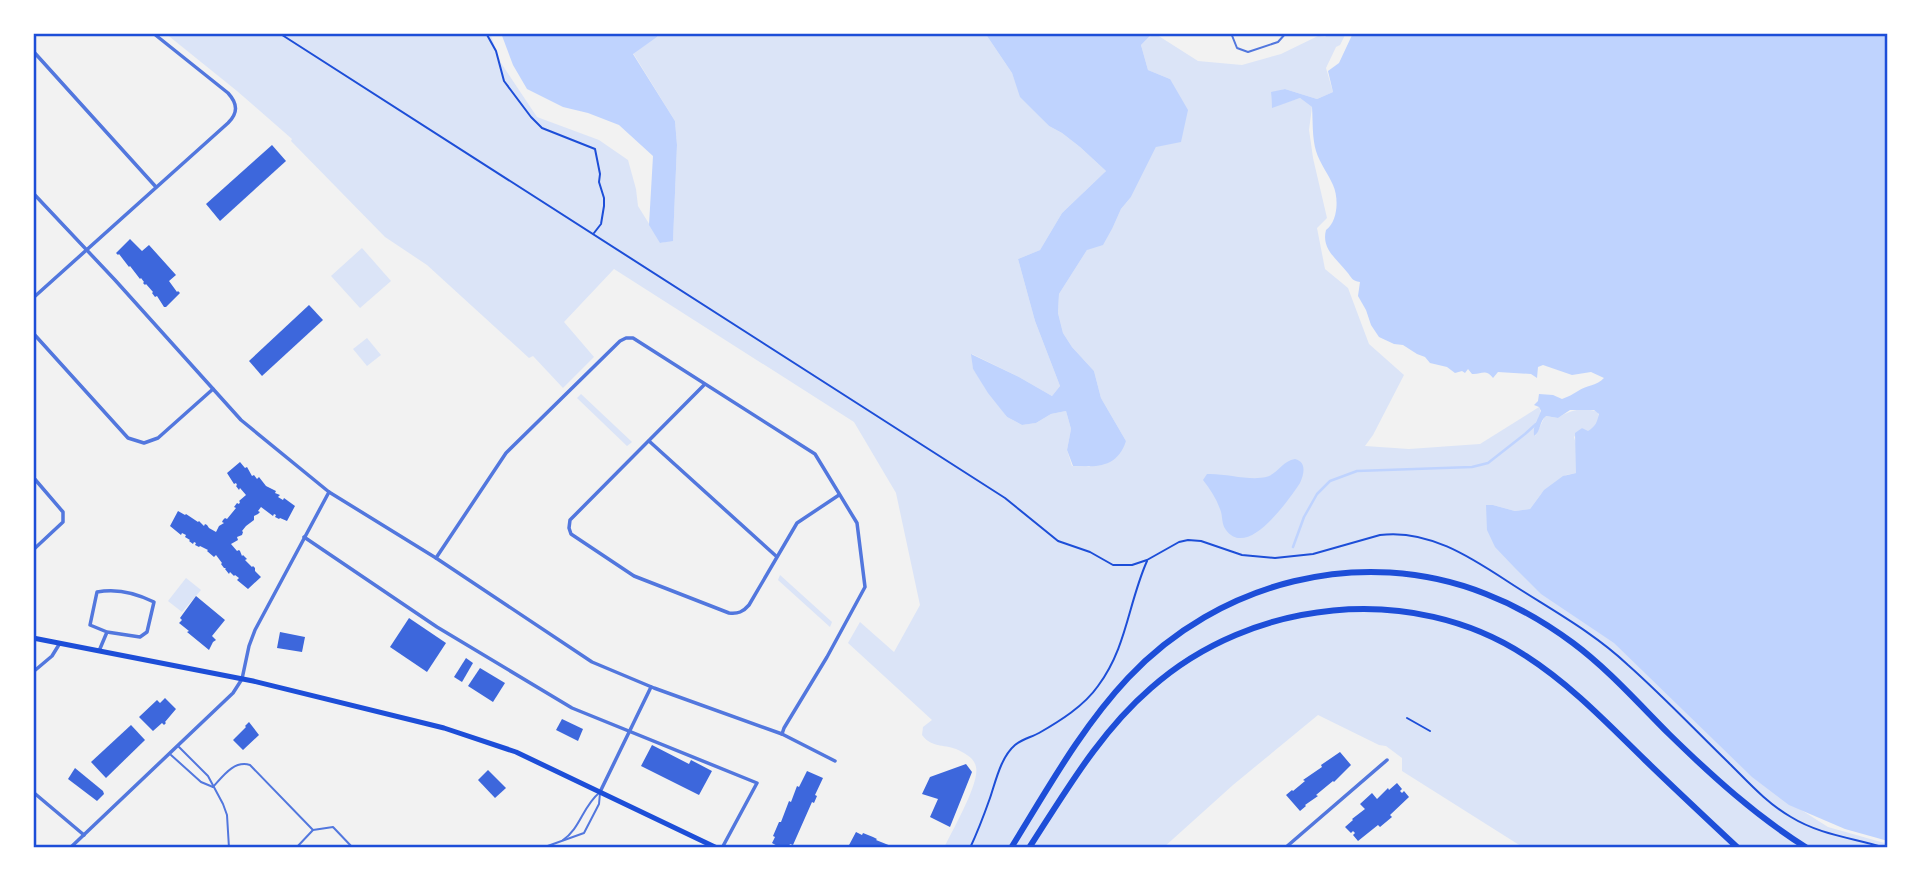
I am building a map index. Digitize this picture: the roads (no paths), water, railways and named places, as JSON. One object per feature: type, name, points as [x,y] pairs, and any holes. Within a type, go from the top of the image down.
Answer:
[{"type":"highway","points":[[1011,848],[1081,738],[1105,706],[1133,673],[1176,635],[1222,607],[1276,585],[1320,576],[1371,572],[1455,583],[1487,594],[1536,618],[1575,645],[1615,680],[1689,754],[1737,797],[1769,823],[1807,848]]},
{"type":"highway","points":[[1030,848],[1097,747],[1128,710],[1169,673],[1211,646],[1260,625],[1319,611],[1364,609],[1432,617],[1467,627],[1524,654],[1576,693],[1738,848]]},
{"type":"main road","points":[[33,638],[242,679],[444,728],[509,749],[720,848]]},
{"type":"street","points":[[33,298],[235,114],[236,107],[228,93],[153,33]]},
{"type":"street","points":[[33,51],[156,187]]},
{"type":"street","points":[[33,193],[240,420],[329,492],[436,558],[592,662],[651,687],[782,734],[835,761]]},
{"type":"street","points":[[33,333],[128,438],[144,443],[158,438],[213,389]]},
{"type":"street","points":[[436,558],[506,453],[620,341],[633,338],[815,454],[857,523],[864,587],[782,734]]},
{"type":"street","points":[[704,384],[570,520],[571,534],[634,576],[737,614],[749,605],[797,523],[839,495]]},
{"type":"street","points":[[649,441],[776,556]]},
{"type":"street","points":[[33,477],[60,506],[63,522],[33,550]]},
{"type":"street","points":[[70,848],[233,693],[242,679],[255,630],[329,492]]},
{"type":"street","points":[[304,537],[437,627],[572,708],[757,783],[720,848]]},
{"type":"street","points":[[110,589],[140,595],[154,602],[147,632],[140,636],[107,632],[90,625],[97,592],[110,589]]},
{"type":"street","points":[[99,651],[107,632]]},
{"type":"street","points":[[33,672],[52,656],[60,643]]},
{"type":"street","points":[[600,792],[651,687]]},
{"type":"street","points":[[1284,848],[1387,760]]},
{"type":"street","points":[[33,792],[84,835]]},
{"type":"lane","points":[[1231,33],[1237,47],[1248,52],[1278,42],[1286,33]]},
{"type":"lane","points":[[178,746],[208,776],[227,815],[229,848]]},
{"type":"lane","points":[[170,754],[201,782],[213,787]]},
{"type":"lane","points":[[213,787],[237,765],[247,764],[258,772],[313,830]]},
{"type":"lane","points":[[560,842],[570,835],[590,800],[600,792]]},
{"type":"lane","points":[[542,848],[584,833],[599,804],[600,792]]},
{"type":"lane","points":[[296,848],[313,830],[333,827],[353,848]]},
{"type":"water","points":[[501,33],[659,33],[633,54],[675,121],[677,145],[673,241],[660,243],[649,225],[653,156],[619,125],[563,107],[527,89],[513,65]]},
{"type":"water","points":[[985,33],[1153,33],[1141,45],[1148,70],[1170,79],[1188,110],[1181,142],[1156,147],[1103,245],[1087,250],[1059,294],[1058,313],[1063,333],[1094,371],[1101,398],[1126,441],[1112,461],[1098,466],[1073,466],[1067,450],[1071,429],[1066,411],[1051,414],[1036,423],[1022,425],[1007,417],[973,369],[971,354],[1052,396],[1060,386],[1035,321],[1018,259],[1040,250],[1062,213],[1106,171],[1080,147],[1049,126],[1020,97],[1012,73]]},
{"type":"water","points":[[1353,33],[1888,33],[1888,841],[1845,829],[1789,805],[1752,777],[1614,643],[1541,594],[1495,547],[1487,530],[1486,505],[1515,511],[1530,509],[1544,490],[1563,476],[1576,473],[1575,433],[1582,428],[1588,431],[1598,419],[1599,414],[1594,410],[1570,410],[1558,418],[1546,416],[1534,436],[1541,411],[1534,405],[1539,394],[1562,399],[1604,378],[1591,372],[1572,375],[1543,365],[1538,367],[1537,378],[1531,374],[1498,372],[1493,378],[1485,373],[1472,374],[1468,369],[1465,373],[1455,373],[1447,367],[1430,363],[1425,357],[1403,345],[1379,337],[1358,296],[1360,282],[1351,278],[1326,243],[1326,230],[1335,215],[1336,196],[1316,151],[1312,107],[1300,98],[1272,108],[1271,92],[1285,89],[1317,99],[1333,92],[1328,71],[1339,63]]},
{"type":"water","points":[[1295,459],[1303,466],[1300,483],[1268,523],[1245,537],[1235,537],[1226,530],[1217,501],[1203,480],[1207,474],[1266,477]]},
{"type":"waterway","points":[[1293,547],[1304,517],[1317,494],[1330,481],[1357,471],[1472,467],[1488,463],[1536,424]]}]
